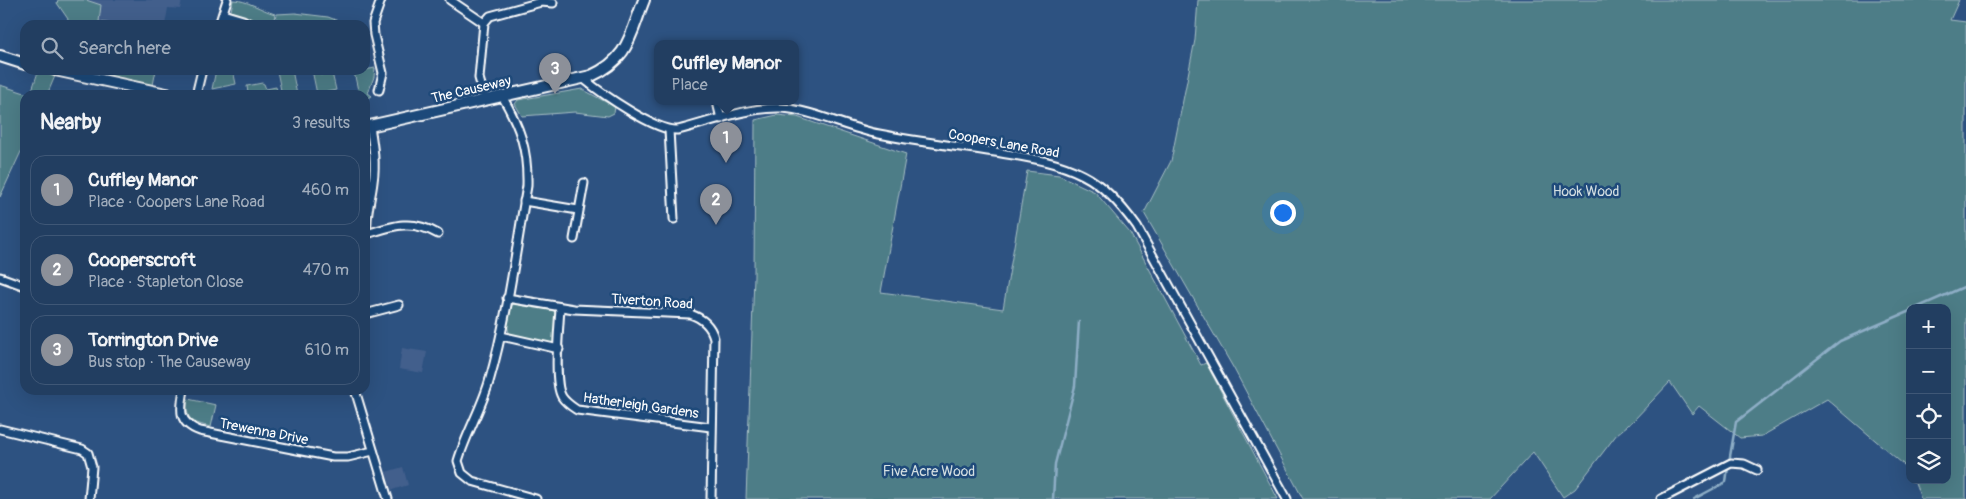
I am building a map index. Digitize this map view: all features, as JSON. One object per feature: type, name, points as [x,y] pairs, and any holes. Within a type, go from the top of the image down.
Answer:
[{"type":"main road","name":"The Causeway","points":[[370,126],[599,73],[611,64],[626,48],[644,0]]},
{"type":"main road","points":[[0,56],[20,62]]},
{"type":"main road","points":[[73,75],[125,90]]},
{"type":"street","points":[[221,20],[227,0]]},
{"type":"street","points":[[379,90],[383,73],[373,23],[381,0]]},
{"type":"street","points":[[450,0],[484,22]]},
{"type":"street","points":[[485,99],[480,78],[484,22],[490,16],[541,2],[553,3]]},
{"type":"street","points":[[224,14],[243,20]]},
{"type":"street","points":[[197,90],[201,75]]},
{"type":"street","points":[[584,78],[653,124],[669,130],[674,219]]},
{"type":"street","points":[[502,96],[517,122],[525,147],[527,176],[524,201],[501,336],[488,384],[458,461],[462,473],[472,481],[536,499]]},
{"type":"street","points":[[718,105],[721,119]]},
{"type":"street","name":"Coopers Lane Road","points":[[669,130],[678,130],[760,109],[782,108],[800,111],[859,130],[1046,161],[1066,167],[1097,184],[1126,210],[1137,226],[1287,499]]},
{"type":"street","points":[[370,139],[374,156],[374,181],[370,198]]},
{"type":"street","points":[[574,239],[584,183]]},
{"type":"street","points":[[524,201],[578,210]]},
{"type":"street","points":[[370,233],[403,224],[423,226],[438,234]]},
{"type":"street","points":[[0,277],[20,284]]},
{"type":"street","name":"Tiverton Road","points":[[507,298],[560,308],[681,313],[699,317],[709,327],[714,338],[711,499]]},
{"type":"street","points":[[370,313],[399,304]]},
{"type":"street","name":"Hatherleigh Gardens","points":[[560,308],[557,383],[568,405],[577,410],[711,427]]},
{"type":"street","points":[[501,336],[559,349]]},
{"type":"street","name":"Trewenna Drive","points":[[183,395],[181,408],[183,418],[188,426],[200,431],[333,457],[348,457],[373,450]]},
{"type":"street","points":[[356,395],[388,499]]},
{"type":"street","points":[[0,429],[82,449],[88,453],[92,468],[89,499]]},
{"type":"street","points":[[1661,499],[1731,463],[1744,464],[1757,470]]},
{"type":"shaded area","points":[[76,0],[182,0],[180,9],[168,8],[166,20],[68,20]]},
{"type":"shaded area","points":[[402,348],[427,352],[423,373],[399,369]]},
{"type":"shaded area","points":[[403,467],[408,485],[392,490],[386,472]]},
{"type":"green space","points":[[58,0],[86,0],[101,5],[99,20],[68,20],[57,3]]},
{"type":"green space","points":[[233,0],[244,2],[275,14],[274,20],[248,20],[231,11]]},
{"type":"green space","name":"Hook Wood","points":[[1198,0],[1959,0],[1950,20],[1966,22],[1966,499],[1921,499],[1915,484],[1951,484],[1951,304],[1906,304],[1906,467],[1827,399],[1762,436],[1740,438],[1699,406],[1692,414],[1670,382],[1633,421],[1617,434],[1575,489],[1563,497],[1533,452],[1490,499],[1303,499],[1234,369],[1144,213],[1171,161],[1195,40]]},
{"type":"green space","points":[[295,13],[328,17],[336,20],[276,20],[277,14]]},
{"type":"green space","points":[[375,68],[369,90],[358,90],[355,75],[370,75],[370,69]]},
{"type":"green space","points":[[37,75],[55,76],[49,90],[32,90]]},
{"type":"green space","points":[[107,75],[155,75],[153,85]]},
{"type":"green space","points":[[215,75],[234,75],[236,84],[212,89]]},
{"type":"green space","points":[[278,75],[293,75],[296,90],[281,90]]},
{"type":"green space","points":[[313,75],[332,75],[336,90],[316,90]]},
{"type":"green space","points":[[262,83],[266,89],[276,87],[277,90],[248,90],[247,86]]},
{"type":"green space","points":[[0,85],[20,91],[20,154],[0,197]]},
{"type":"green space","points":[[582,89],[615,107],[614,113],[608,116],[575,112],[522,116],[515,104],[518,100]]},
{"type":"green space","name":"Five Acre Wood","points":[[777,115],[797,117],[906,154],[881,292],[1003,309],[1027,171],[1059,175],[1095,192],[1130,233],[1201,365],[1206,363],[1278,499],[746,499],[754,276],[755,120]]},
{"type":"green space","points":[[515,302],[554,311],[557,315],[556,340],[551,344],[510,335],[508,318],[510,309]]},
{"type":"green space","points":[[188,399],[216,405],[211,427],[199,424],[191,419],[187,412]]},
{"type":"waterway","points":[[1925,304],[1966,286]]},
{"type":"waterway","points":[[1729,462],[1736,422],[1840,341],[1906,313]]},
{"type":"waterway","points":[[1053,499],[1055,464],[1075,386],[1079,321]]},
{"type":"waterway","points":[[1694,499],[1726,482],[1728,467]]},
{"type":"place","name":"Torrington Drive","points":[[555,94]]},
{"type":"place","name":"Cuffley Manor","points":[[726,163]]},
{"type":"place","name":"Cooperscroft","points":[[716,225]]}]
